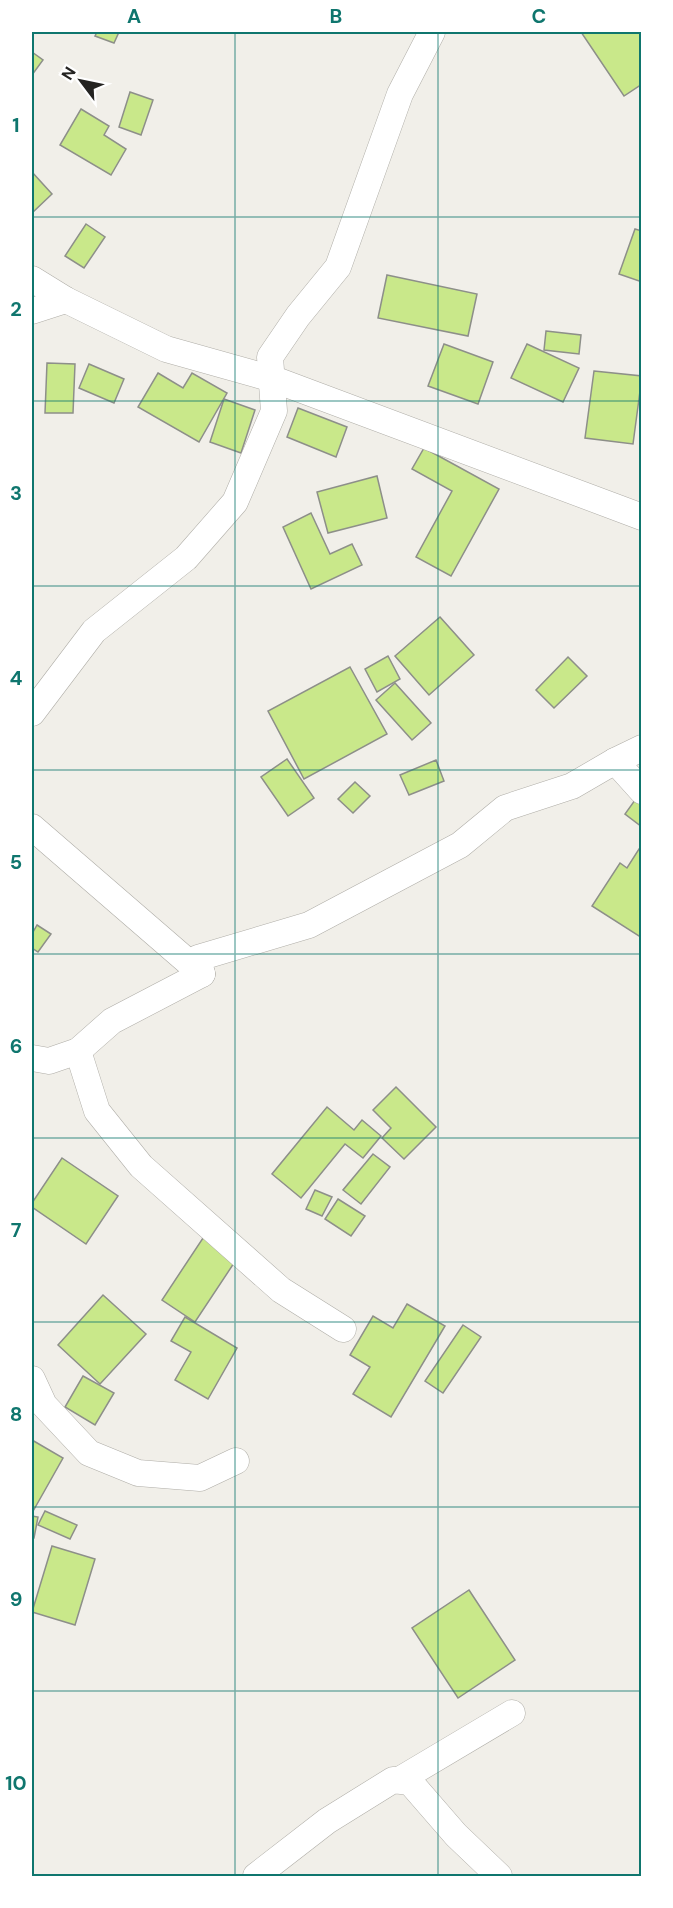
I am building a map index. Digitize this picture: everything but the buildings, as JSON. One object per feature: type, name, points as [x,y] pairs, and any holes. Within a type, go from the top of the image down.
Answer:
[{"type":"street","points":[[32,712],[94,631],[186,558],[235,502],[274,411],[270,357],[298,316],[338,267],[400,94],[432,32]]},
{"type":"street","points":[[32,279],[66,300],[166,349],[273,378],[642,517]]},
{"type":"street","points":[[32,311],[66,300]]},
{"type":"street","points":[[202,974],[198,958],[309,925],[460,845],[505,808],[572,786],[642,748]]},
{"type":"street","points":[[615,761],[642,791]]},
{"type":"street","points":[[32,827],[202,974]]},
{"type":"street","points":[[32,1058],[49,1060],[78,1051],[112,1021],[202,974]]},
{"type":"street","points":[[78,1051],[97,1111],[141,1166],[281,1290],[343,1329]]},
{"type":"street","points":[[32,1379],[44,1405],[89,1453],[138,1473],[200,1478],[236,1461]]},
{"type":"street","points":[[256,1876],[327,1821],[393,1780],[402,1779],[512,1713]]},
{"type":"street","points":[[402,1779],[410,1782],[456,1835],[499,1876]]}]
